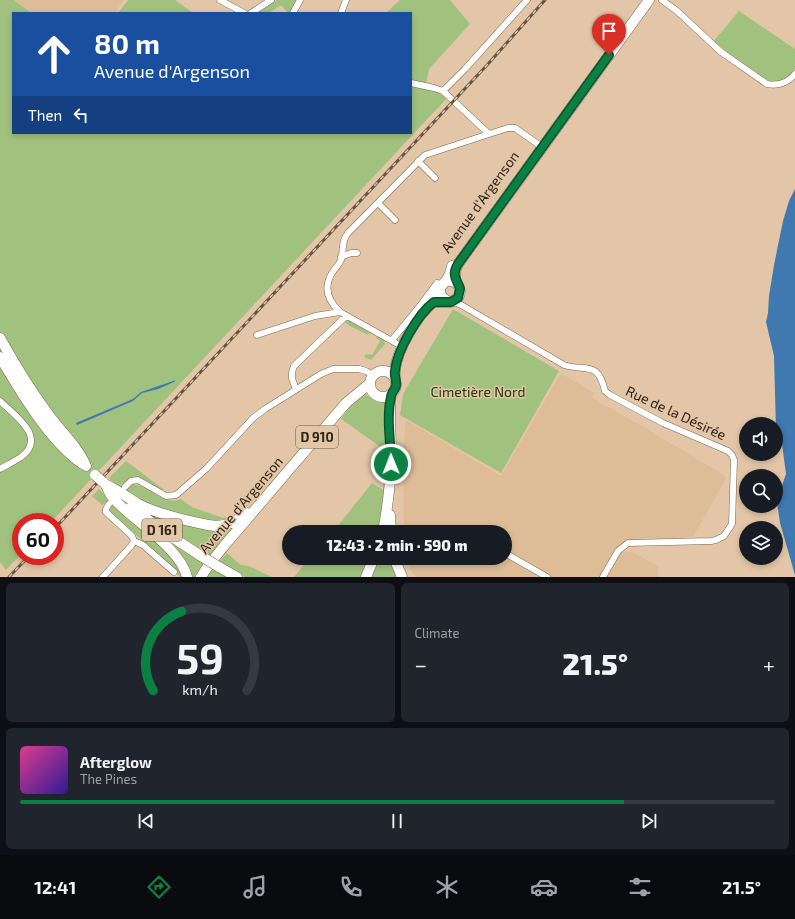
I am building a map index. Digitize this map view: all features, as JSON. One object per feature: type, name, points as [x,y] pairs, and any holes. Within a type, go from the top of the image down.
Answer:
[{"type":"main road","name":"D 910","points":[[542,144],[643,0]]},
{"type":"main road","name":"D 910","points":[[542,144],[649,0]]},
{"type":"main road","name":"Avenue d'Argenson","points":[[395,378],[395,369],[402,349],[417,321],[425,310],[434,302],[444,284],[455,271],[458,264],[542,144]]},
{"type":"main road","points":[[434,302],[450,301],[456,299],[460,294],[460,287],[444,284],[442,298],[450,301]]},
{"type":"main road","name":"D 161","points":[[0,338],[16,368],[38,400],[80,454],[86,466]]},
{"type":"main road","name":"Avenue d'Argenson","points":[[201,577],[208,566],[346,403],[402,349]]},
{"type":"main road","name":"D 161","points":[[0,357],[14,381],[42,421],[71,454],[154,524],[201,556],[238,577]]},
{"type":"main road","points":[[391,394],[384,397],[377,396],[371,390],[374,376],[388,371],[395,378],[396,387],[391,394],[389,411],[391,460],[391,525]]},
{"type":"main road","points":[[104,483],[118,489],[128,498],[146,508],[215,526],[226,525],[238,520],[268,495]]},
{"type":"main road","points":[[104,483],[112,496],[179,559],[187,577]]},
{"type":"main road","points":[[384,525],[390,489]]},
{"type":"main road","points":[[366,577],[371,565]]},
{"type":"main road","points":[[397,565],[402,577]]},
{"type":"street","points":[[221,0],[242,12]]},
{"type":"street","points":[[252,12],[270,0]]},
{"type":"street","points":[[294,12],[300,0]]},
{"type":"street","points":[[341,12],[346,0]]},
{"type":"street","points":[[443,91],[470,64],[527,0]]},
{"type":"street","points":[[662,0],[677,11],[720,52],[767,84],[775,86],[784,83],[795,74]]},
{"type":"street","points":[[412,83],[430,86],[443,91],[489,134]]},
{"type":"street","points":[[402,349],[392,340],[340,312],[329,299],[327,292],[328,282],[332,273],[339,265],[343,243],[346,236],[418,161],[428,154],[508,128],[515,128],[542,144]]},
{"type":"street","points":[[418,161],[435,178]]},
{"type":"street","points":[[378,203],[395,220]]},
{"type":"street","points":[[341,257],[352,253],[357,253]]},
{"type":"street","points":[[392,340],[420,306],[444,284]]},
{"type":"street","points":[[460,294],[463,306]]},
{"type":"street","name":"Rue de la Désirée","points":[[450,301],[463,306],[564,365],[582,367],[596,371],[603,380],[605,391],[610,395],[663,423],[732,454],[734,460],[734,521],[727,534],[720,538],[711,540],[628,542],[618,551],[603,577]]},
{"type":"street","points":[[257,335],[315,316],[340,312]]},
{"type":"street","points":[[296,389],[291,372],[294,366],[346,316]]},
{"type":"street","points":[[125,487],[131,481],[138,480],[166,496],[176,495],[207,468],[253,418],[296,389],[321,374],[333,369],[359,368],[374,376]]},
{"type":"street","points":[[0,401],[25,425],[32,437],[30,447],[23,456],[0,469]]},
{"type":"street","points":[[109,504],[106,512],[132,536],[134,541],[143,545],[174,572]]},
{"type":"street","points":[[103,577],[134,541]]},
{"type":"street","points":[[512,557],[547,577]]},
{"type":"shaded area","points":[[15,0],[124,0],[116,12],[33,12]]},
{"type":"shaded area","points":[[561,373],[594,393],[592,398],[724,475],[726,479],[693,537],[627,540],[621,543],[617,548],[623,553],[631,551],[658,567],[658,577],[416,577],[410,569],[409,565],[512,565],[512,525],[404,525],[403,454],[406,420],[501,476]]},
{"type":"green space","points":[[0,0],[14,0],[31,12],[12,12],[12,134],[412,134],[412,12],[387,12],[400,0],[450,0],[470,24],[429,69],[425,89],[435,91],[447,98],[59,513],[12,513],[12,564],[6,570],[0,562]]},
{"type":"green space","points":[[128,0],[175,0],[192,12],[119,12]]},
{"type":"green space","points":[[277,0],[299,0],[293,12],[287,12],[281,5],[270,12],[259,12]]},
{"type":"green space","points":[[739,11],[795,49],[795,69],[786,78],[777,82],[769,81],[714,41]]},
{"type":"green space","name":"Cimetière Nord","points":[[453,309],[559,371],[501,473],[400,415],[403,394]]},
{"type":"green space","points":[[349,320],[373,333],[369,333],[368,335],[348,325],[344,321]]},
{"type":"green space","points":[[378,336],[384,338],[385,344],[371,360],[364,357],[366,354],[372,355],[380,341],[376,338]]},
{"type":"green space","points":[[365,394],[375,401],[385,403],[387,468],[381,525],[339,525],[372,483],[383,490],[385,450],[341,419],[346,411]]},
{"type":"green space","points":[[126,461],[163,489],[162,490],[139,478],[128,480],[119,487],[109,478]]},
{"type":"green space","points":[[133,484],[145,488],[168,500],[181,499],[192,507],[223,518],[236,515],[249,504],[238,517],[220,524],[151,507],[124,492]]},
{"type":"green space","points":[[99,489],[109,499],[102,505],[92,496]]},
{"type":"green space","points":[[114,503],[169,553],[184,577],[180,577],[173,567],[110,512]]},
{"type":"green space","points":[[140,507],[159,514],[236,524],[217,545],[210,556],[151,518]]},
{"type":"green space","points":[[151,526],[205,564],[198,577],[190,577]]},
{"type":"green space","points":[[227,553],[241,565],[249,566],[272,577],[245,577],[219,562]]},
{"type":"green space","points":[[304,565],[369,565],[364,577],[294,577]]},
{"type":"green space","points":[[373,565],[395,565],[400,577],[368,577]]},
{"type":"green space","points":[[210,569],[212,571],[214,569],[227,577],[204,577]]},
{"type":"water","points":[[795,189],[795,575],[783,533],[783,521],[780,521],[778,513],[783,513],[783,483],[786,474],[783,452],[783,417],[776,417],[774,356],[766,322],[774,265],[783,221],[789,201]]},
{"type":"water","points":[[176,380],[158,389],[142,393],[133,401],[77,425],[76,423],[133,399],[141,392]]},
{"type":"railway","points":[[64,518],[488,64],[545,0]]},
{"type":"railway","points":[[9,577],[20,565]]},
{"type":"route","points":[[391,464],[389,421],[391,394],[396,387],[395,370],[401,352],[412,330],[429,305],[434,302],[451,302],[458,298],[460,289],[459,285],[455,282],[454,273],[456,267],[609,55]]}]
